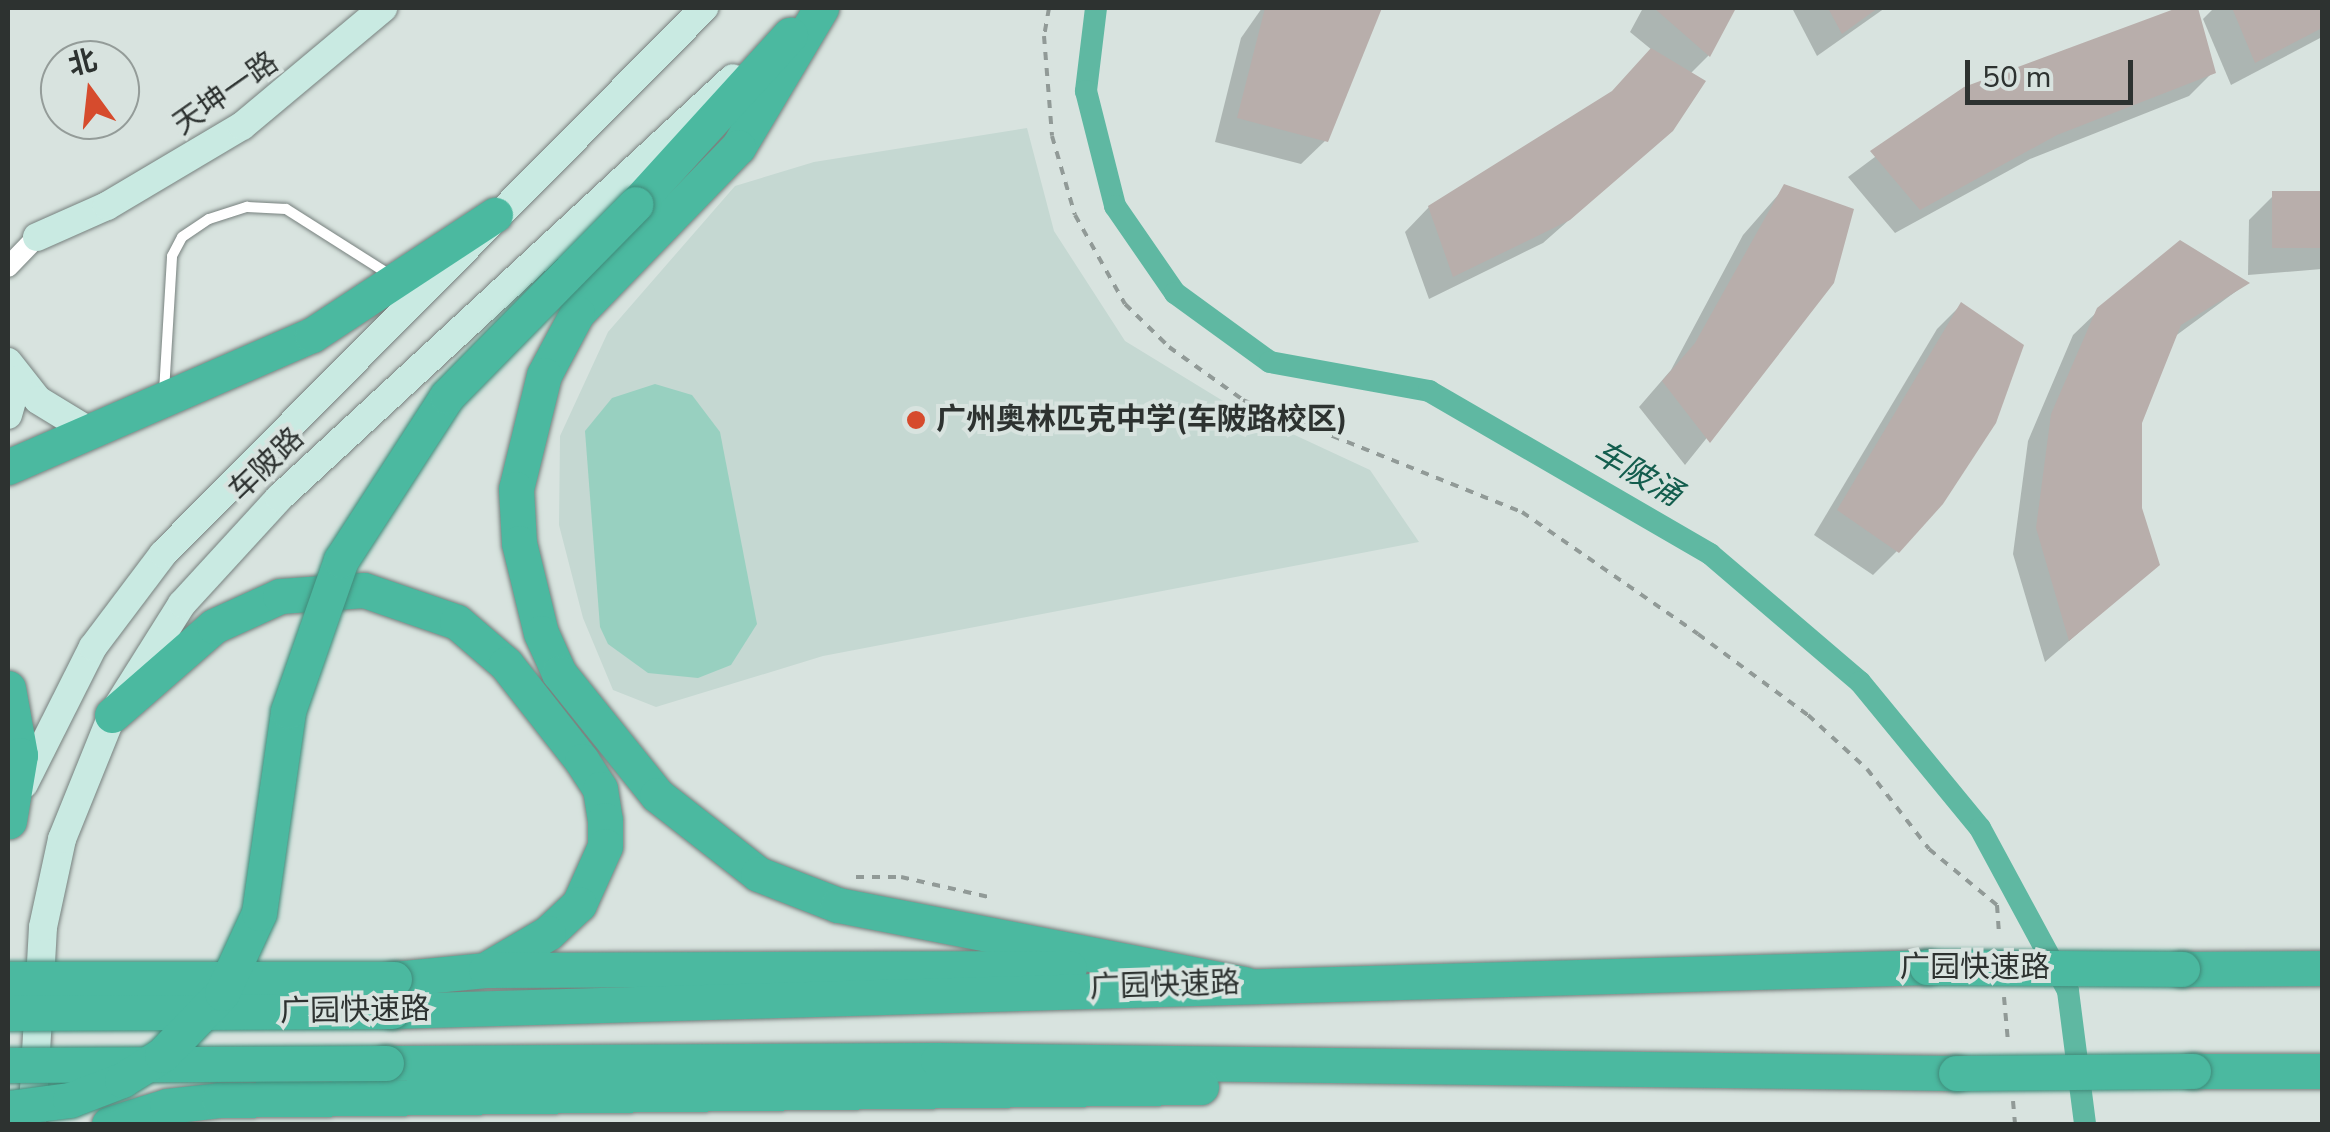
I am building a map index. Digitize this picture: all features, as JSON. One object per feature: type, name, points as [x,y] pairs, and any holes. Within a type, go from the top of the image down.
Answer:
[{"type":"highway","points":[[8,1108],[70,1100],[122,1080],[162,1055],[222,993],[260,913],[288,711],[341,560],[446,396],[636,204],[816,8]]},
{"type":"highway","points":[[816,8],[738,147],[577,314],[544,375],[516,488],[519,543],[541,634],[559,673],[657,796],[758,874],[838,905],[1244,984]]},
{"type":"highway","points":[[8,467],[164,404],[312,335],[398,282],[494,215]]},
{"type":"highway","points":[[112,715],[214,626],[280,596],[364,590],[456,622],[506,664],[582,761],[600,789],[605,820],[605,846],[579,904],[548,933],[486,970]]},
{"type":"highway","points":[[8,688],[20,756],[8,824]]},
{"type":"highway","points":[[8,979],[393,995],[486,970],[967,964],[1244,984]]},
{"type":"highway","name":"广园快速路","points":[[8,1013],[393,995],[1244,984],[1927,966],[2322,968]]},
{"type":"highway","name":"广园快速路","points":[[8,1065],[938,1060],[1492,1070],[2322,1071]]},
{"type":"highway","points":[[112,1122],[219,1100],[1132,1090],[1492,1070]]},
{"type":"main road","name":"天坤一路","points":[[37,237],[107,206],[242,126],[382,8]]},
{"type":"main road","name":"车陂路","points":[[8,824],[69,687],[125,599],[198,514],[704,8]]},
{"type":"main road","name":"车陂路","points":[[32,1124],[50,882],[74,801],[112,715],[182,604],[245,531],[648,152],[816,8]]},
{"type":"main road","points":[[8,416],[13,370]]},
{"type":"main road","points":[[13,370],[92,433]]},
{"type":"street","points":[[8,238],[37,237]]},
{"type":"street","points":[[8,267],[37,237]]},
{"type":"lane","points":[[164,404],[172,256],[182,238],[209,219],[247,206],[286,208],[356,248],[398,282]]},
{"type":"path","points":[[1048,8],[1044,36],[1052,136],[1075,215],[1125,304],[1169,347],[1244,400],[1522,512],[1808,714],[1868,769],[1929,849],[1996,904],[2000,941]]},
{"type":"path","points":[[852,878],[901,877],[988,897]]},
{"type":"path","points":[[2003,978],[2009,1051]]},
{"type":"path","points":[[2012,1088],[2015,1124]]},
{"type":"path","points":[[816,1124],[922,1124]]},
{"type":"shaded area","name":"广州奥林匹克中学(车陂路校区)","points":[[1027,128],[1054,231],[1125,341],[1228,404],[1370,470],[1419,542],[823,656],[656,707],[613,690],[583,618],[559,525],[560,436],[608,332],[735,186],[814,162]]},
{"type":"green space","points":[[655,384],[692,395],[720,432],[757,624],[731,665],[698,678],[648,673],[608,644],[600,627],[585,431],[612,398]]},
{"type":"building","points":[[1265,8],[1382,8],[1328,142],[1237,118]]},
{"type":"building","points":[[1654,8],[1736,8],[1710,57]]},
{"type":"building","points":[[1828,8],[1878,8],[1842,34]]},
{"type":"building","points":[[2177,8],[2198,8],[2216,73],[2057,135],[1920,210],[1870,151],[1964,87]]},
{"type":"building","points":[[2232,8],[2322,8],[2322,28],[2255,63]]},
{"type":"building","points":[[1651,48],[1706,81],[1673,131],[1570,220],[1453,277],[1428,206],[1612,91]]},
{"type":"building","points":[[1784,184],[1854,209],[1834,283],[1710,443],[1662,381],[1695,343]]},
{"type":"building","points":[[2272,191],[2322,191],[2322,248],[2272,248]]},
{"type":"building","points":[[2180,240],[2250,283],[2181,325],[2142,423],[2142,508],[2160,565],[2069,641],[2036,528],[2051,414],[2097,308]]},
{"type":"building","points":[[1961,302],[2024,345],[1996,423],[1943,504],[1899,553],[1837,510]]},
{"type":"waterway","name":"车陂涌","points":[[1096,8],[1086,91],[1115,206],[1175,293],[1270,362],[1429,391],[1710,554],[1860,682],[1980,828],[2068,991],[2085,1124]]},
{"type":"place","name":"广州奥林匹克中学(车陂路校区)","points":[[916,420]]}]
